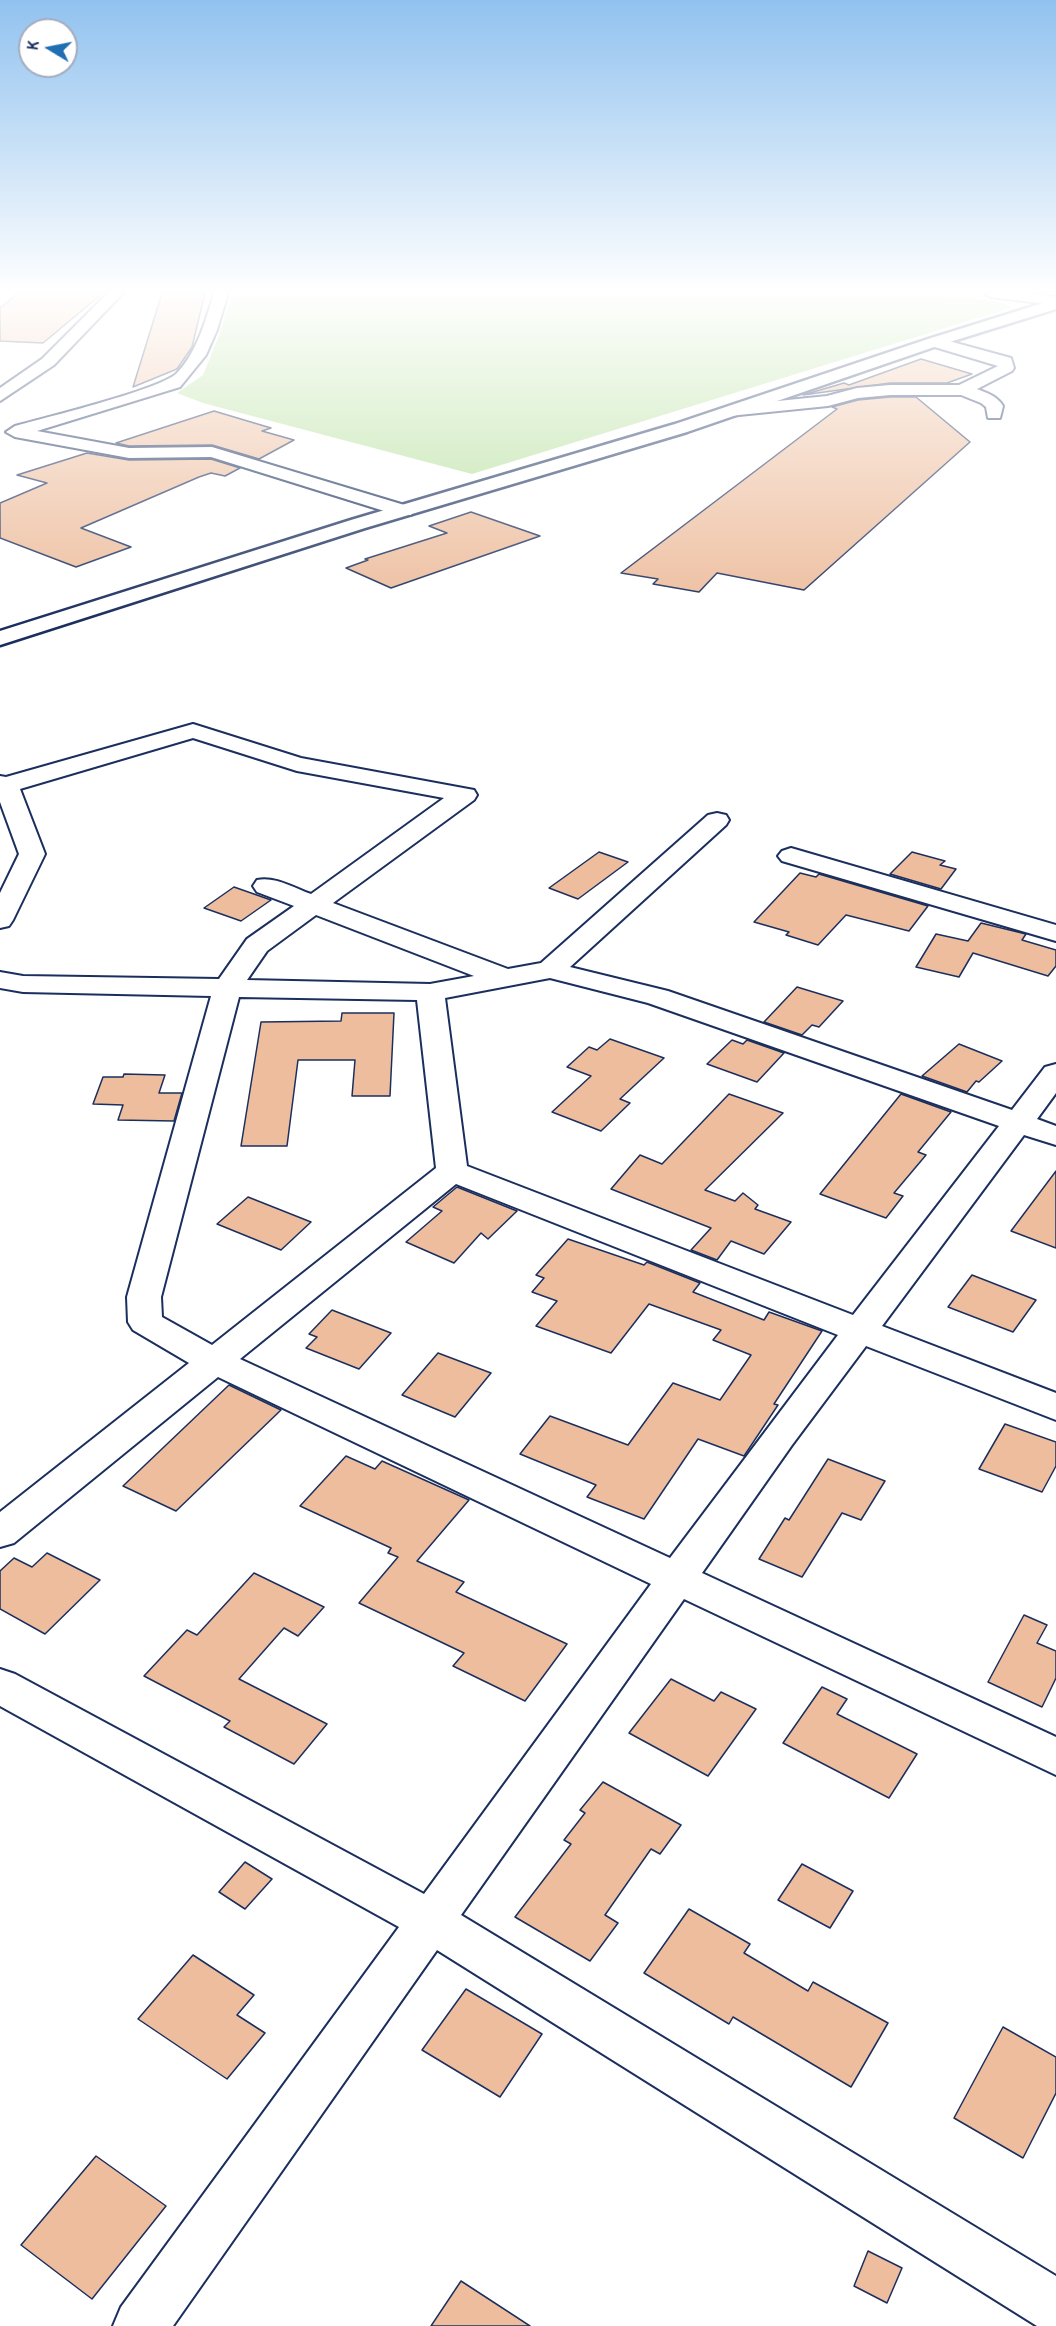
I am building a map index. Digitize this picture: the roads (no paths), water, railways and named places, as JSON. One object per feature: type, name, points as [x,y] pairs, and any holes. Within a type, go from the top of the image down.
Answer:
[{"type":"main road","points":[[0,638],[404,511],[681,428],[757,402]]},
{"type":"street","points":[[7,434],[115,402]]},
{"type":"street","points":[[729,411],[823,402]]},
{"type":"street","points":[[990,402],[995,406],[994,414]]},
{"type":"street","points":[[7,434],[129,453],[212,452],[404,511]]},
{"type":"street","points":[[0,920],[32,854],[3,784],[193,731],[297,765],[465,795],[257,945],[227,988],[144,1297],[145,1322],[214,1361],[1056,1757]]},
{"type":"street","points":[[550,970],[717,820]]},
{"type":"street","points":[[791,856],[1056,933]]},
{"type":"street","points":[[266,886],[505,978]]},
{"type":"street","points":[[0,980],[23,984],[430,992],[550,970],[658,997],[1056,1136]]},
{"type":"street","points":[[430,992],[452,1171]]},
{"type":"street","points":[[140,2326],[676,1579],[860,1330],[1056,1073]]},
{"type":"street","points":[[0,1533],[452,1171]]},
{"type":"street","points":[[452,1171],[1056,1407]]},
{"type":"street","points":[[0,1686],[431,1921],[1056,2307]]}]
